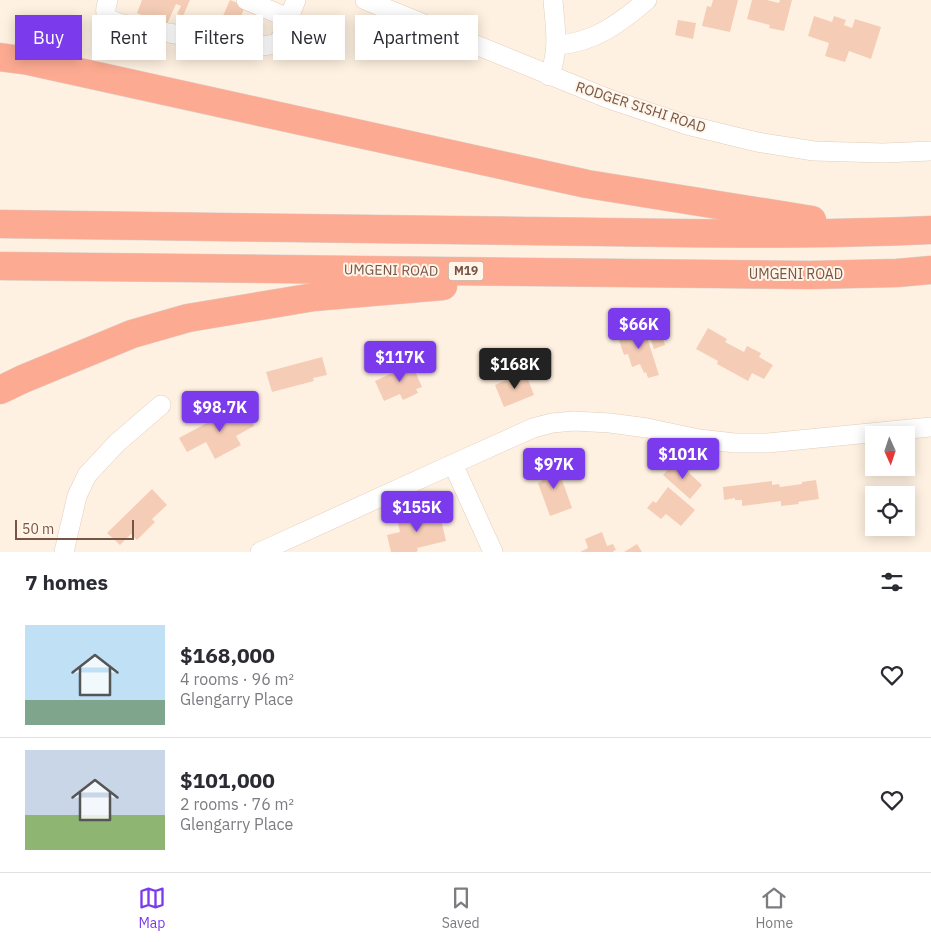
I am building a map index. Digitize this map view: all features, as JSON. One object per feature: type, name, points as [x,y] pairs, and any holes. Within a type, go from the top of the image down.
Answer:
[{"type":"highway","points":[[0,57],[30,61],[587,184],[890,232]]},
{"type":"highway","points":[[0,224],[783,234],[931,230]]},
{"type":"highway","name":"UMGENI ROAD","points":[[0,266],[697,274],[897,273],[931,270]]},
{"type":"highway","points":[[8,385],[132,334],[188,318],[314,297],[473,283],[697,274]]},
{"type":"street","points":[[108,0],[106,13],[111,20],[154,30],[262,46],[273,44]]},
{"type":"street","points":[[246,0],[281,15]]},
{"type":"street","points":[[289,15],[296,0]]},
{"type":"street","name":"RODGER SISHI ROAD","points":[[365,0],[609,100],[687,125],[757,142],[814,151],[883,153],[931,151]]},
{"type":"street","points":[[549,76],[557,45],[552,0]]},
{"type":"street","points":[[557,45],[589,39],[604,32],[647,0]]},
{"type":"street","points":[[64,552],[77,496],[87,475],[117,443],[161,404]]},
{"type":"street","points":[[260,552],[533,428],[552,423],[574,421],[610,423],[735,443],[768,443],[931,427]]},
{"type":"street","points":[[453,464],[492,552]]},
{"type":"building","points":[[142,0],[190,0],[183,15],[177,14],[181,6],[176,4],[167,24],[166,15],[142,15],[137,13]]},
{"type":"building","points":[[230,0],[245,6],[241,15],[223,15]]},
{"type":"building","points":[[713,0],[738,0],[730,32],[702,26],[707,6],[711,7]]},
{"type":"building","points":[[752,0],[767,0],[779,3],[780,0],[792,0],[784,31],[769,28],[770,25],[747,19]]},
{"type":"building","points":[[814,16],[832,22],[834,16],[846,20],[844,25],[852,28],[855,19],[881,27],[871,59],[849,51],[845,62],[825,56],[829,43],[808,36]]},
{"type":"building","points":[[678,20],[696,23],[693,39],[675,35]]},
{"type":"building","points":[[643,325],[659,375],[648,378],[640,364],[632,367],[628,354],[624,355],[617,334]]},
{"type":"building","points":[[659,328],[665,345],[654,349],[648,332]]},
{"type":"building","points":[[708,328],[727,339],[725,342],[744,352],[747,346],[761,353],[759,357],[773,365],[764,379],[752,373],[748,381],[717,364],[718,361],[696,349]]},
{"type":"building","points":[[322,357],[327,375],[313,378],[314,381],[272,392],[266,372]]},
{"type":"building","points":[[410,360],[422,387],[416,389],[418,393],[403,400],[400,394],[384,401],[375,381],[403,368],[402,364]]},
{"type":"building","points":[[525,372],[534,395],[504,407],[495,385]]},
{"type":"building","points":[[242,404],[254,426],[236,436],[241,445],[215,459],[206,442],[187,452],[179,438]]},
{"type":"building","points":[[675,462],[702,485],[690,499],[663,475]]},
{"type":"building","points":[[556,463],[572,508],[550,516],[538,483],[542,481],[538,470]]},
{"type":"building","points":[[816,480],[819,499],[798,502],[799,504],[781,506],[781,501],[742,506],[742,500],[735,500],[735,498],[724,500],[723,487],[772,481],[772,485],[779,484],[780,487]]},
{"type":"building","points":[[668,487],[695,510],[681,526],[666,514],[661,519],[647,508],[653,501],[656,503]]},
{"type":"building","points":[[152,489],[167,505],[152,519],[155,522],[137,540],[131,534],[120,545],[107,533]]},
{"type":"building","points":[[428,510],[429,517],[440,515],[446,541],[417,548],[418,551],[415,552],[391,552],[387,535],[400,532],[397,518]]},
{"type":"building","points":[[602,532],[607,546],[613,544],[616,550],[614,552],[580,552],[588,548],[585,539]]},
{"type":"building","points":[[637,544],[642,552],[624,552]]}]
